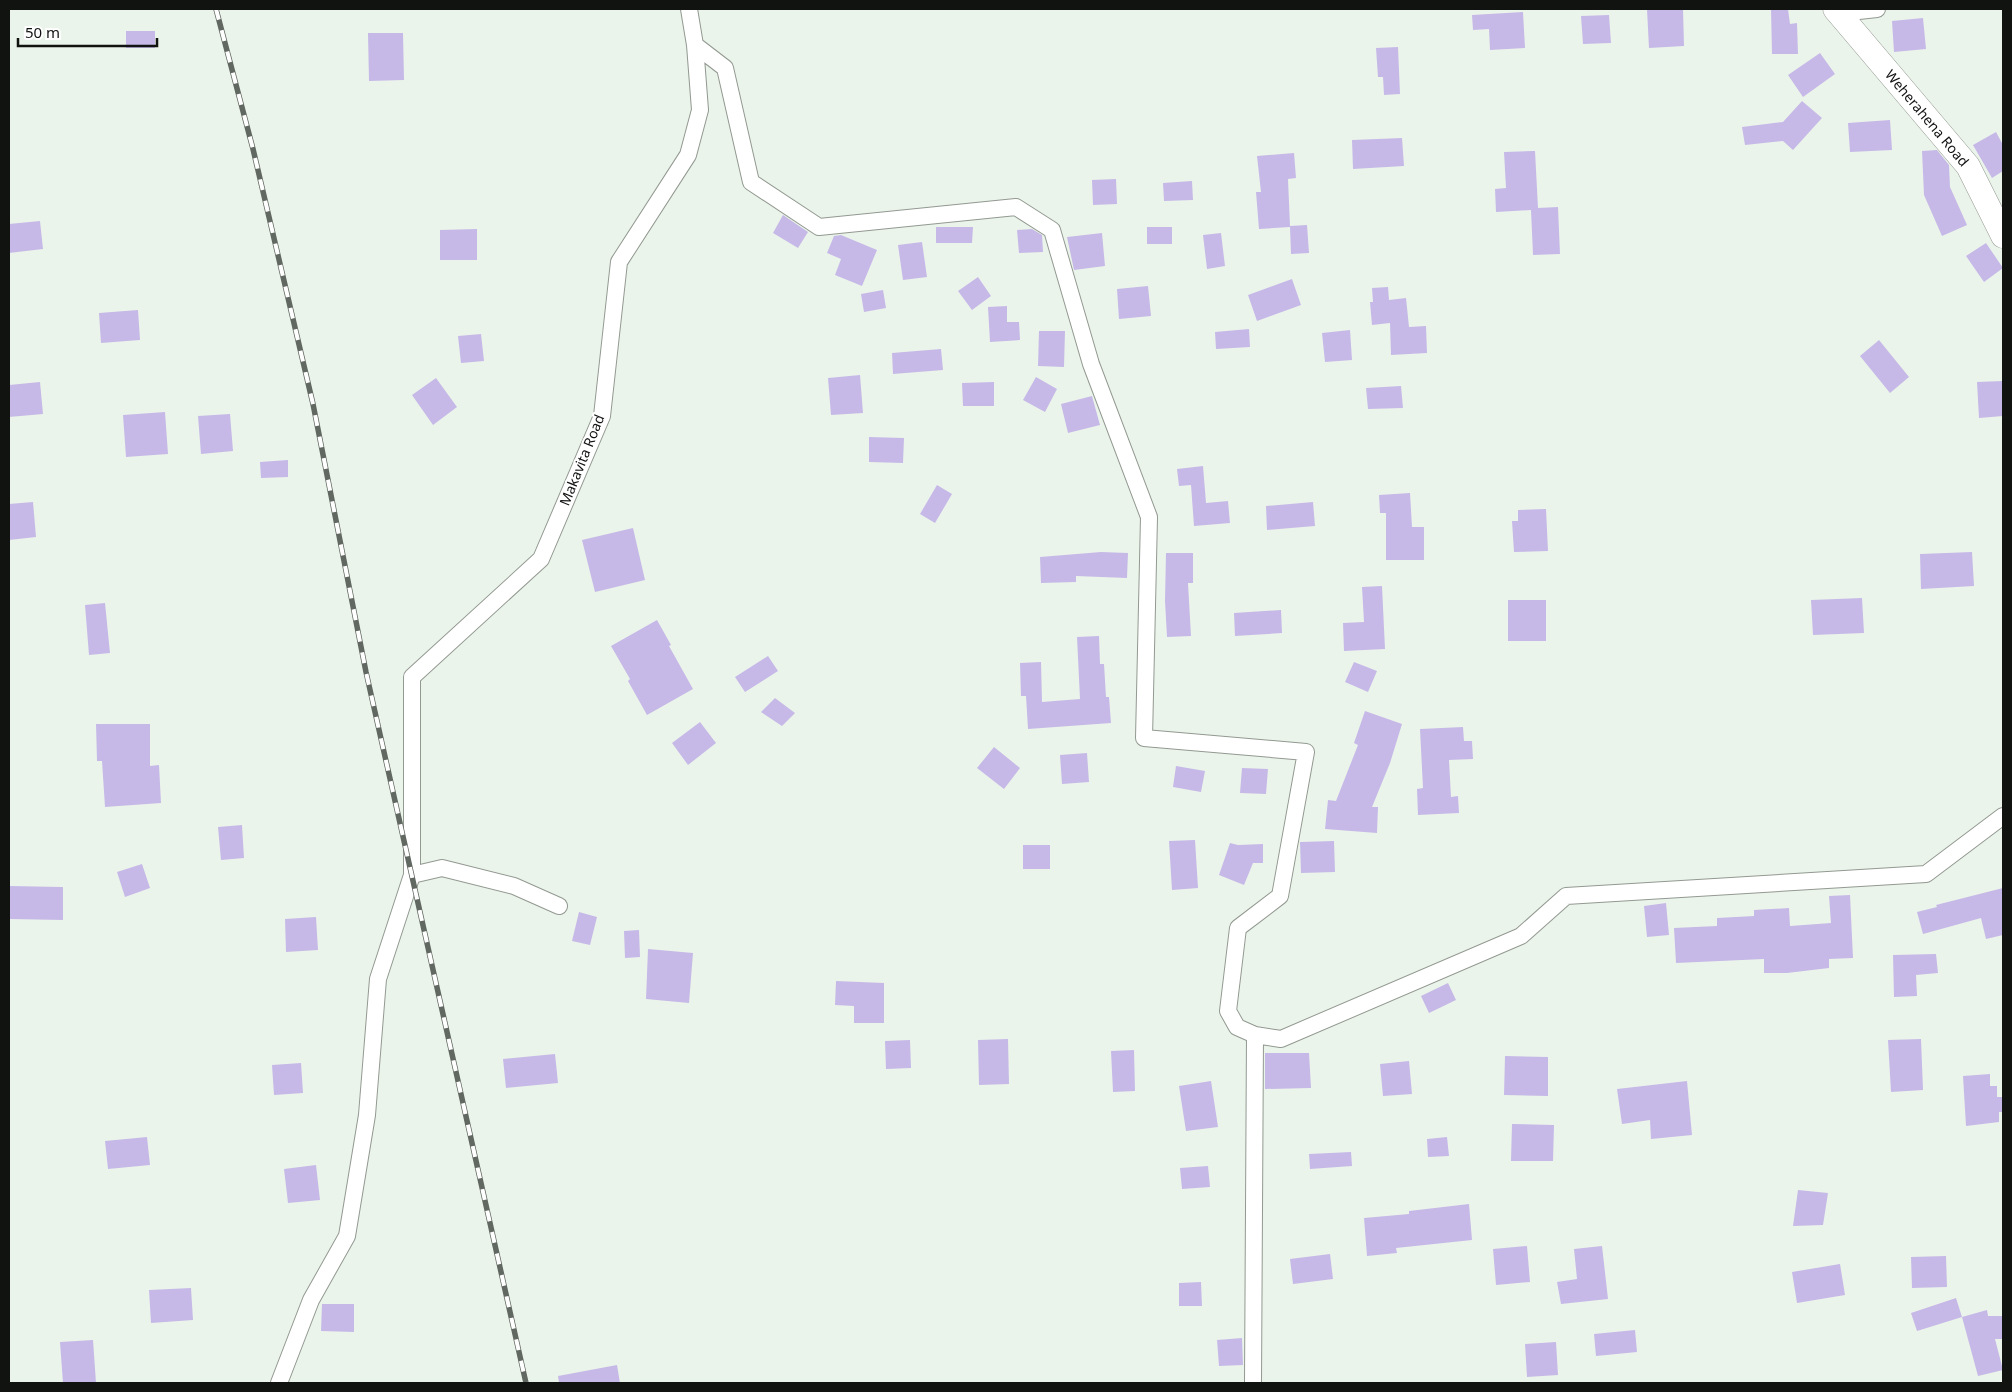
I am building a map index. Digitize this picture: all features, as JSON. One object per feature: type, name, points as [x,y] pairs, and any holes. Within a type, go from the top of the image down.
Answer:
[{"type":"main road","name":"Weherahena Road","points":[[1838,11],[1968,166],[2001,224]]},
{"type":"street","name":"Makavita Road","points":[[280,1383],[311,1300],[347,1236],[367,1115],[378,979],[412,875],[412,677],[541,559],[602,416],[619,262],[688,155],[700,110],[695,45],[689,9]]},
{"type":"street","points":[[1838,11],[1877,9]]},
{"type":"street","points":[[695,45],[725,68],[750,182],[819,228],[1016,207],[1052,230],[1090,364],[1149,517],[1144,738],[1306,752],[1280,896],[1238,928],[1228,1011],[1237,1027],[1255,1035],[1281,1040],[1521,936],[1566,896],[1926,874],[2003,816]]},
{"type":"street","points":[[412,875],[442,868],[514,886],[559,906]]},
{"type":"street","points":[[1253,1383],[1255,1035]]},
{"type":"building","points":[[1647,9],[1683,9],[1684,46],[1649,48]]},
{"type":"building","points":[[1771,9],[1788,9],[1790,24],[1797,23],[1798,54],[1772,54]]},
{"type":"building","points":[[1523,12],[1525,48],[1490,50],[1489,29],[1473,30],[1472,15]]},
{"type":"building","points":[[1609,15],[1611,43],[1583,44],[1581,16]]},
{"type":"building","points":[[1923,18],[1926,49],[1894,52],[1892,21]]},
{"type":"building","points":[[126,31],[155,31],[155,48],[126,48]]},
{"type":"building","points":[[368,33],[403,33],[404,80],[369,81]]},
{"type":"building","points":[[1398,47],[1400,94],[1384,95],[1383,77],[1378,77],[1376,48]]},
{"type":"building","points":[[1820,53],[1835,74],[1803,97],[1788,75]]},
{"type":"building","points":[[1802,101],[1822,118],[1793,150],[1783,141],[1745,145],[1742,127],[1783,122]]},
{"type":"building","points":[[1890,120],[1892,150],[1850,152],[1848,123]]},
{"type":"building","points":[[1996,132],[2003,145],[2003,171],[1992,178],[1973,145]]},
{"type":"building","points":[[1402,138],[1404,166],[1353,169],[1352,140]]},
{"type":"building","points":[[1937,150],[1949,165],[1950,187],[1967,225],[1942,236],[1924,195],[1922,151]]},
{"type":"building","points":[[1535,151],[1538,208],[1558,207],[1560,254],[1533,255],[1531,210],[1496,212],[1495,189],[1506,188],[1504,152]]},
{"type":"building","points":[[1294,153],[1296,178],[1288,179],[1290,226],[1307,225],[1309,253],[1291,254],[1290,227],[1259,229],[1256,192],[1261,192],[1257,156]]},
{"type":"building","points":[[1116,179],[1117,204],[1093,205],[1092,180]]},
{"type":"building","points":[[1192,181],[1193,200],[1164,201],[1163,183]]},
{"type":"building","points":[[783,215],[808,232],[798,248],[773,233]]},
{"type":"building","points":[[40,221],[43,249],[9,253],[9,224]]},
{"type":"building","points":[[936,227],[973,227],[972,243],[936,243]]},
{"type":"building","points":[[1147,227],[1172,227],[1172,244],[1147,244]]},
{"type":"building","points":[[477,229],[477,260],[440,260],[440,230]]},
{"type":"building","points":[[1032,229],[1042,235],[1043,252],[1019,253],[1017,230]]},
{"type":"building","points":[[1102,233],[1105,266],[1074,270],[1067,237]]},
{"type":"building","points":[[1221,233],[1225,266],[1207,269],[1203,235]]},
{"type":"building","points":[[841,235],[877,250],[862,286],[835,275],[841,259],[827,253],[834,236]]},
{"type":"building","points":[[922,242],[927,277],[903,280],[898,245]]},
{"type":"building","points":[[1986,243],[2003,268],[1984,282],[1966,256]]},
{"type":"building","points":[[978,277],[991,296],[972,310],[958,291]]},
{"type":"building","points":[[1292,279],[1301,305],[1257,321],[1248,295]]},
{"type":"building","points":[[1148,286],[1151,316],[1119,319],[1117,289]]},
{"type":"building","points":[[1388,287],[1389,300],[1406,298],[1409,327],[1426,326],[1427,353],[1391,355],[1390,323],[1372,325],[1370,302],[1373,302],[1372,288]]},
{"type":"building","points":[[883,290],[886,308],[864,312],[861,294]]},
{"type":"building","points":[[1007,306],[1007,322],[1019,322],[1020,340],[990,342],[988,307]]},
{"type":"building","points":[[138,310],[140,340],[101,343],[99,313]]},
{"type":"building","points":[[1249,329],[1250,347],[1216,349],[1215,332]]},
{"type":"building","points":[[1350,330],[1352,360],[1325,362],[1322,333]]},
{"type":"building","points":[[1039,331],[1065,331],[1064,367],[1038,366]]},
{"type":"building","points":[[481,334],[484,361],[461,363],[458,336]]},
{"type":"building","points":[[1879,340],[1909,377],[1890,393],[1860,356]]},
{"type":"building","points":[[941,349],[943,370],[893,374],[892,353]]},
{"type":"building","points":[[860,375],[863,413],[831,415],[828,378]]},
{"type":"building","points":[[1036,377],[1057,389],[1045,412],[1023,400]]},
{"type":"building","points":[[436,378],[457,407],[433,425],[412,395]]},
{"type":"building","points":[[2003,381],[2003,416],[1979,418],[1977,382]]},
{"type":"building","points":[[40,382],[43,414],[9,417],[9,385]]},
{"type":"building","points":[[994,382],[994,406],[963,406],[962,383]]},
{"type":"building","points":[[1401,386],[1403,408],[1368,409],[1366,388]]},
{"type":"building","points":[[1092,396],[1100,425],[1068,433],[1061,404]]},
{"type":"building","points":[[165,412],[168,454],[126,457],[123,415]]},
{"type":"building","points":[[230,414],[233,451],[201,454],[198,416]]},
{"type":"building","points":[[869,437],[904,438],[903,463],[869,462]]},
{"type":"building","points":[[288,460],[288,477],[261,478],[260,462]]},
{"type":"building","points":[[1203,466],[1206,503],[1228,501],[1230,523],[1194,526],[1191,485],[1179,486],[1177,469]]},
{"type":"building","points":[[937,485],[952,494],[935,523],[920,514]]},
{"type":"building","points":[[1410,493],[1412,527],[1424,527],[1424,560],[1386,560],[1386,513],[1380,513],[1379,495]]},
{"type":"building","points":[[33,502],[36,537],[9,540],[9,504]]},
{"type":"building","points":[[1313,502],[1315,526],[1267,530],[1266,506]]},
{"type":"building","points":[[1546,509],[1548,551],[1514,552],[1512,521],[1518,521],[1518,510]]},
{"type":"building","points":[[633,528],[645,580],[595,592],[582,540]]},
{"type":"building","points":[[1101,552],[1128,553],[1127,578],[1076,576],[1076,582],[1041,583],[1040,557]]},
{"type":"building","points":[[1972,552],[1974,586],[1921,589],[1920,554]]},
{"type":"building","points":[[1166,553],[1193,553],[1193,583],[1188,583],[1191,636],[1167,637],[1165,601]]},
{"type":"building","points":[[1382,586],[1385,649],[1344,651],[1343,623],[1364,622],[1362,587]]},
{"type":"building","points":[[1862,598],[1864,633],[1813,635],[1811,600]]},
{"type":"building","points":[[1508,600],[1546,600],[1546,641],[1508,641]]},
{"type":"building","points":[[105,603],[110,653],[89,655],[85,605]]},
{"type":"building","points":[[1281,610],[1282,633],[1235,636],[1234,613]]},
{"type":"building","points":[[657,620],[693,689],[647,715],[628,681],[630,679],[611,646]]},
{"type":"building","points":[[1099,636],[1100,664],[1104,664],[1106,697],[1109,697],[1111,723],[1028,729],[1026,696],[1021,696],[1020,663],[1041,662],[1042,702],[1080,699],[1077,637]]},
{"type":"building","points":[[768,656],[778,671],[745,692],[735,677]]},
{"type":"building","points":[[1354,662],[1377,671],[1368,692],[1345,682]]},
{"type":"building","points":[[775,698],[795,713],[782,726],[761,712]]},
{"type":"building","points":[[1365,711],[1402,724],[1390,763],[1372,807],[1378,807],[1377,833],[1325,829],[1328,800],[1336,801],[1358,745],[1354,743]]},
{"type":"building","points":[[700,722],[716,743],[688,765],[672,743]]},
{"type":"building","points":[[96,724],[150,724],[150,766],[159,765],[161,803],[105,807],[102,761],[97,761]]},
{"type":"building","points":[[1463,727],[1464,741],[1472,741],[1473,759],[1449,760],[1451,797],[1458,796],[1459,813],[1418,815],[1417,789],[1423,788],[1420,729]]},
{"type":"building","points":[[994,747],[1020,768],[1004,789],[977,768]]},
{"type":"building","points":[[1087,753],[1089,782],[1062,784],[1060,755]]},
{"type":"building","points":[[1176,766],[1205,771],[1201,792],[1173,787]]},
{"type":"building","points":[[1242,768],[1268,769],[1266,794],[1240,793]]},
{"type":"building","points":[[242,825],[244,858],[221,860],[218,827]]},
{"type":"building","points":[[1195,840],[1198,888],[1172,890],[1169,841]]},
{"type":"building","points":[[1334,841],[1335,872],[1301,873],[1300,842]]},
{"type":"building","points":[[1230,843],[1238,845],[1263,844],[1263,863],[1253,863],[1244,885],[1219,875]]},
{"type":"building","points":[[1023,845],[1050,845],[1050,869],[1023,869]]},
{"type":"building","points":[[142,864],[150,888],[125,897],[117,872]]},
{"type":"building","points":[[9,886],[63,887],[63,920],[9,919]]},
{"type":"building","points":[[2003,888],[2003,935],[1986,939],[1981,918],[1923,934],[1917,912],[1937,907],[1936,905]]},
{"type":"building","points":[[1850,895],[1853,958],[1829,959],[1829,968],[1787,973],[1764,973],[1764,959],[1676,963],[1674,928],[1717,926],[1717,918],[1754,916],[1754,910],[1789,908],[1790,926],[1831,923],[1829,896]]},
{"type":"building","points":[[1666,903],[1669,935],[1647,937],[1644,906]]},
{"type":"building","points":[[579,912],[597,917],[590,945],[572,941]]},
{"type":"building","points":[[316,917],[318,950],[286,952],[285,919]]},
{"type":"building","points":[[639,930],[640,957],[625,958],[624,931]]},
{"type":"building","points":[[648,949],[693,953],[689,1003],[646,999]]},
{"type":"building","points":[[1936,954],[1938,973],[1916,975],[1917,996],[1894,997],[1893,955]]},
{"type":"building","points":[[836,981],[884,983],[884,1023],[854,1023],[854,1006],[835,1005]]},
{"type":"building","points":[[1448,983],[1456,1000],[1429,1013],[1421,996]]},
{"type":"building","points":[[1008,1039],[1009,1084],[979,1085],[978,1040]]},
{"type":"building","points":[[1921,1039],[1923,1090],[1891,1092],[1888,1040]]},
{"type":"building","points":[[910,1040],[911,1068],[886,1069],[885,1041]]},
{"type":"building","points":[[1134,1050],[1135,1091],[1113,1092],[1111,1051]]},
{"type":"building","points":[[1265,1053],[1309,1053],[1311,1088],[1265,1089]]},
{"type":"building","points":[[555,1054],[558,1083],[506,1088],[503,1059]]},
{"type":"building","points":[[1505,1056],[1548,1057],[1548,1096],[1504,1095]]},
{"type":"building","points":[[1409,1061],[1412,1094],[1383,1096],[1380,1064]]},
{"type":"building","points":[[301,1063],[303,1093],[274,1095],[272,1065]]},
{"type":"building","points":[[1990,1074],[1990,1086],[1997,1086],[1997,1097],[2003,1097],[2003,1112],[1999,1112],[1999,1122],[1966,1126],[1963,1076]]},
{"type":"building","points":[[1211,1081],[1218,1127],[1186,1131],[1179,1086]]},
{"type":"building","points":[[1687,1081],[1692,1135],[1651,1139],[1650,1120],[1622,1124],[1617,1089]]},
{"type":"building","points":[[1512,1124],[1554,1125],[1553,1161],[1511,1161]]},
{"type":"building","points":[[147,1137],[150,1165],[108,1169],[105,1141]]},
{"type":"building","points":[[1447,1137],[1449,1156],[1428,1157],[1427,1139]]},
{"type":"building","points":[[1351,1152],[1352,1166],[1310,1169],[1309,1154]]},
{"type":"building","points":[[316,1165],[320,1200],[288,1203],[284,1169]]},
{"type":"building","points":[[1208,1166],[1210,1187],[1182,1189],[1180,1168]]},
{"type":"building","points":[[1798,1190],[1828,1193],[1823,1225],[1793,1226]]},
{"type":"building","points":[[1469,1204],[1472,1240],[1396,1248],[1397,1253],[1367,1256],[1364,1218],[1409,1214],[1409,1211]]},
{"type":"building","points":[[1527,1246],[1530,1282],[1496,1285],[1493,1249]]},
{"type":"building","points":[[1602,1246],[1608,1299],[1561,1304],[1557,1282],[1577,1279],[1574,1249]]},
{"type":"building","points":[[1330,1254],[1333,1279],[1293,1284],[1290,1259]]},
{"type":"building","points":[[1946,1256],[1947,1287],[1912,1288],[1911,1257]]},
{"type":"building","points":[[1840,1264],[1845,1295],[1797,1303],[1792,1272]]},
{"type":"building","points":[[1201,1282],[1202,1306],[1179,1306],[1179,1283]]},
{"type":"building","points":[[191,1288],[193,1320],[151,1323],[149,1290]]},
{"type":"building","points":[[1956,1298],[1962,1317],[1917,1331],[1911,1313]]},
{"type":"building","points":[[322,1304],[354,1304],[354,1332],[321,1331]]},
{"type":"building","points":[[1987,1310],[1988,1316],[2003,1316],[2003,1339],[1995,1339],[2003,1370],[1978,1376],[1962,1317]]},
{"type":"building","points":[[1635,1330],[1637,1352],[1596,1356],[1594,1334]]},
{"type":"building","points":[[1242,1338],[1243,1365],[1219,1366],[1217,1340]]},
{"type":"building","points":[[93,1340],[96,1383],[63,1383],[60,1342]]},
{"type":"building","points":[[1556,1342],[1558,1375],[1527,1377],[1525,1344]]},
{"type":"building","points":[[617,1365],[620,1383],[559,1383],[558,1376]]},
{"type":"railway","points":[[216,9],[253,149],[313,404],[366,672],[526,1383]]}]
